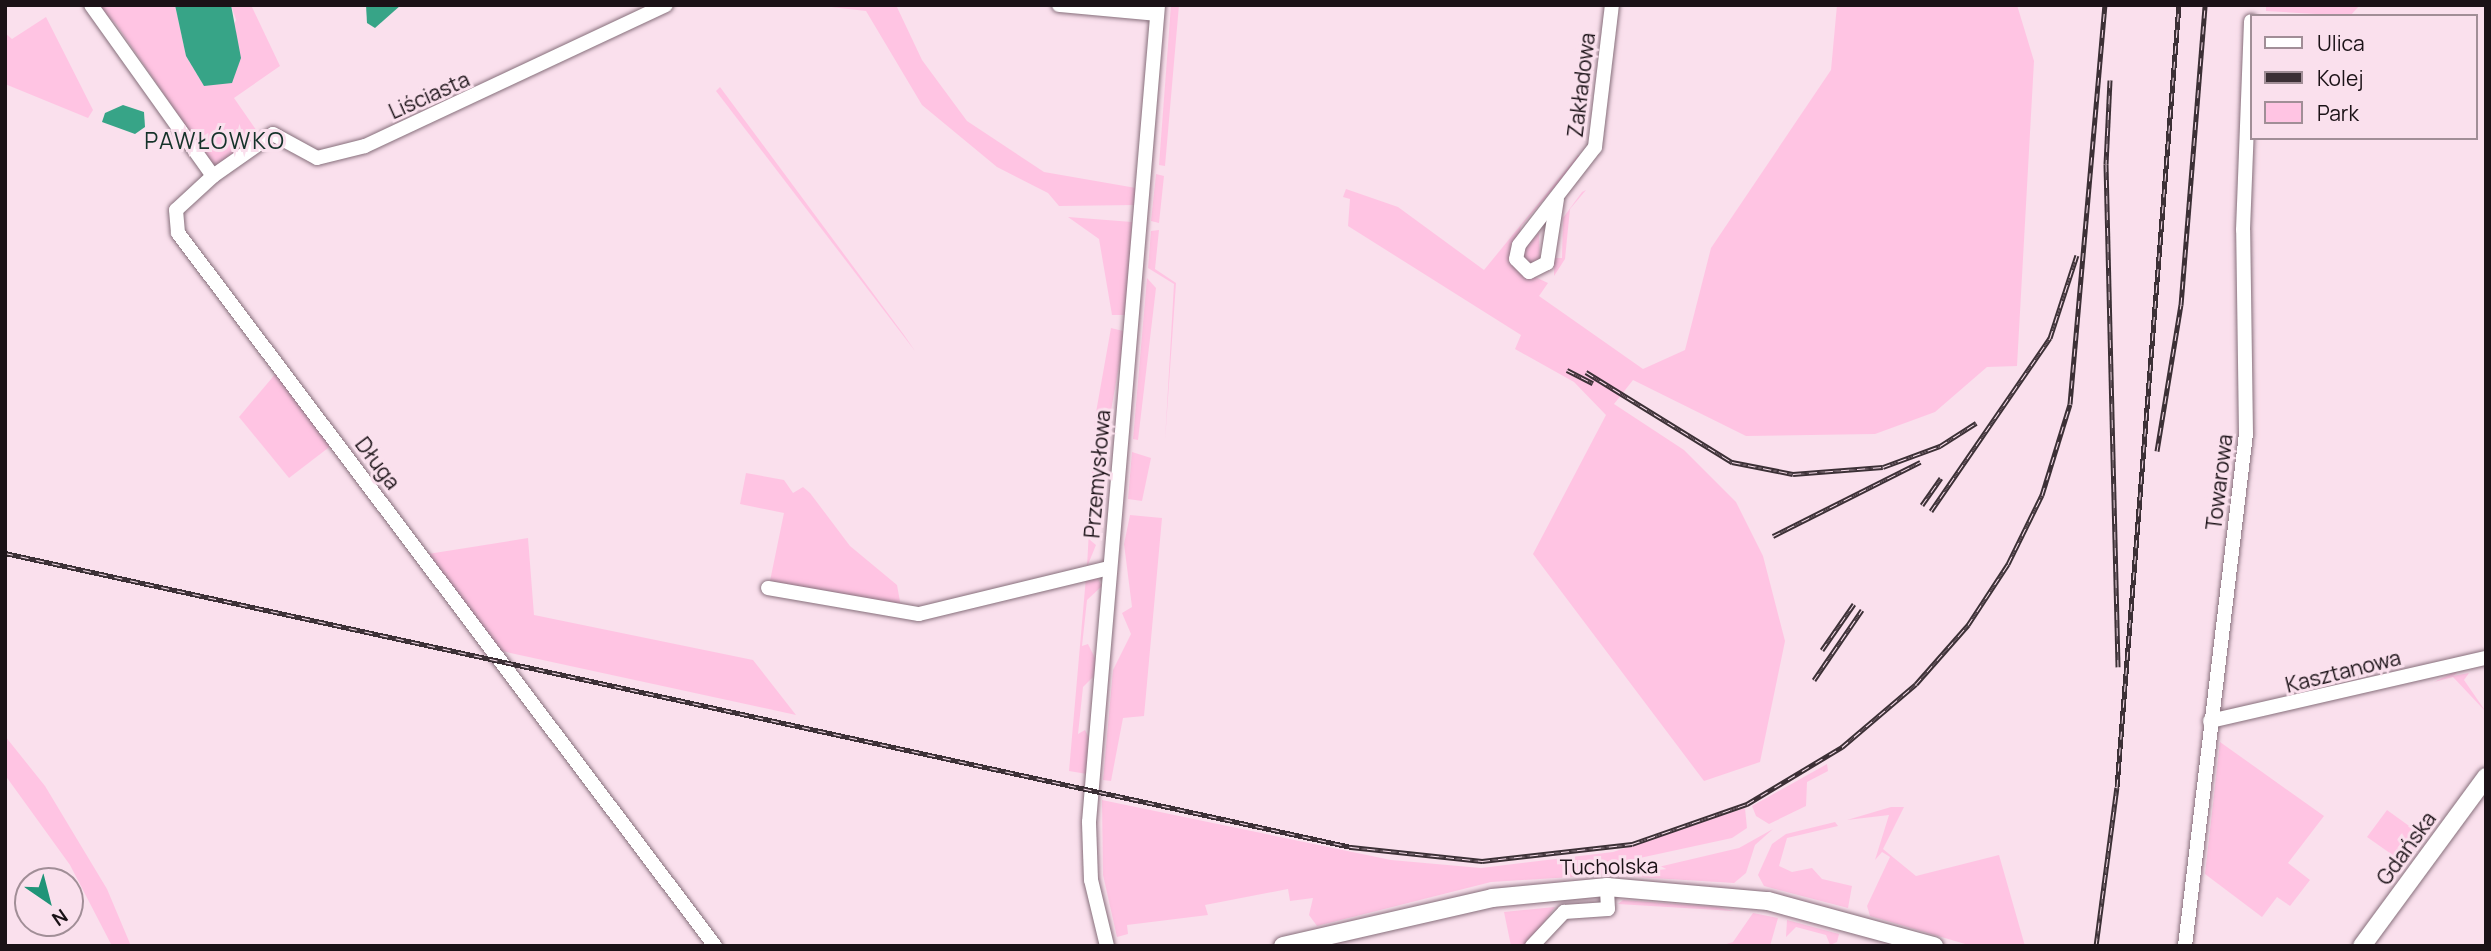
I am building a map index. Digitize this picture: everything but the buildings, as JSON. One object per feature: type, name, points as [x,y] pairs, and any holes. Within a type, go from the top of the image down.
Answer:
[{"type":"main road","name":"Gdańska","points":[[2362,946],[2486,777]]},
{"type":"main road","name":"Tucholska","points":[[1283,946],[1492,898],[1607,887],[1748,898],[1934,946]]},
{"type":"street","points":[[91,5],[213,176]]},
{"type":"street","name":"Liściasta","points":[[213,176],[273,134],[317,158],[365,146],[666,5]]},
{"type":"street","points":[[1059,5],[1158,10]]},
{"type":"street","name":"Zakładowa","points":[[1558,199],[1547,263],[1530,272],[1519,264],[1517,250],[1558,199],[1596,145],[1612,5]]},
{"type":"street","name":"Przemysłowa","points":[[1107,946],[1091,880],[1088,822],[1158,10]]},
{"type":"street","name":"Towarowa","points":[[2186,946],[2210,721],[2246,434],[2243,230],[2250,48]]},
{"type":"street","name":"Długa","points":[[213,176],[176,210],[178,233],[715,946]]},
{"type":"street","points":[[768,588],[913,614],[1110,568]]},
{"type":"street","name":"Kasztanowa","points":[[2210,721],[2486,658]]},
{"type":"street","points":[[1532,946],[1564,912],[1608,909],[1607,887]]},
{"type":"green space","points":[[97,5],[175,5],[186,56],[204,86],[236,20],[231,5],[251,5],[280,66],[234,98],[259,134],[221,165],[212,164],[116,24]]},
{"type":"green space","points":[[814,5],[896,5],[922,60],[967,121],[1044,172],[1136,188],[1135,205],[1059,206],[1048,193],[997,167],[922,105],[866,11]]},
{"type":"green space","points":[[1171,5],[1179,5],[1165,166],[1159,165]]},
{"type":"green space","points":[[1837,5],[2017,5],[2034,61],[2017,366],[1987,367],[1935,412],[1875,434],[1746,436],[1633,380],[1614,404],[1684,450],[1736,502],[1763,556],[1785,641],[1760,762],[1704,781],[1533,554],[1606,415],[1574,382],[1515,349],[1521,335],[1348,226],[1350,199],[1343,197],[1346,189],[1398,207],[1484,270],[1578,155],[1582,155],[1521,226],[1514,267],[1548,283],[1539,296],[1643,369],[1685,350],[1711,248],[1831,70]]},
{"type":"green space","points":[[2266,5],[2360,5],[2352,14],[2266,11]]},
{"type":"green space","points":[[46,17],[93,110],[88,118],[5,84],[5,33],[12,39]]},
{"type":"green space","points":[[720,87],[904,335],[915,351],[716,91]]},
{"type":"green space","points":[[1156,174],[1164,176],[1159,223],[1151,221]]},
{"type":"green space","points":[[1586,190],[1570,209],[1565,259],[1554,276],[1554,258],[1562,258],[1563,218],[1582,192]]},
{"type":"green space","points":[[1068,217],[1132,222],[1126,315],[1112,315],[1099,239]]},
{"type":"green space","points":[[1159,230],[1155,269],[1176,283],[1165,441],[1174,284],[1148,268],[1151,231]]},
{"type":"green space","points":[[1539,233],[1540,261],[1535,267],[1523,260],[1523,250]]},
{"type":"green space","points":[[1147,278],[1156,288],[1138,440],[1133,439]]},
{"type":"green space","points":[[1111,328],[1123,331],[1123,343],[1109,422],[1099,430],[1090,540],[1096,545],[1087,567],[1095,418]]},
{"type":"green space","points":[[277,372],[332,445],[289,478],[239,417]]},
{"type":"green space","points":[[1132,452],[1151,458],[1142,501],[1128,499]]},
{"type":"green space","points":[[746,473],[784,480],[793,493],[803,487],[810,493],[850,546],[897,585],[901,607],[770,581],[784,513],[740,504]]},
{"type":"green space","points":[[1130,515],[1162,518],[1144,716],[1123,718],[1111,781],[1103,780],[1113,670],[1131,634],[1122,613],[1132,607],[1124,544]]},
{"type":"green space","points":[[528,538],[534,615],[753,660],[796,715],[497,650],[428,554]]},
{"type":"green space","points":[[1096,575],[1102,586],[1087,600],[1082,646],[1088,644],[1096,660],[1094,676],[1083,687],[1078,734],[1085,730],[1089,738],[1087,774],[1069,771],[1086,577]]},
{"type":"green space","points":[[2461,669],[2453,676],[2469,673],[2464,680],[2486,712],[2453,677],[2434,682]]},
{"type":"green space","points":[[5,736],[45,786],[107,889],[131,946],[112,946],[84,892],[84,867],[71,867],[5,775]]},
{"type":"green space","points":[[2220,742],[2324,816],[2288,863],[2310,880],[2290,906],[2277,897],[2262,917],[2205,874]]},
{"type":"green space","points":[[1827,764],[1828,771],[1807,782],[1806,806],[1769,824],[1756,816],[1752,806]]},
{"type":"green space","points":[[1102,800],[1391,860],[1481,868],[1613,852],[1745,808],[1747,828],[1732,838],[1612,864],[1603,875],[1491,882],[1317,926],[1309,915],[1313,898],[1290,901],[1288,889],[1205,905],[1208,915],[1127,925],[1128,934],[1117,937],[1103,875]]},
{"type":"green space","points":[[1891,807],[1904,807],[1883,849],[1916,876],[1999,855],[2025,946],[1972,946],[1870,916],[1867,906],[1890,857],[1882,852],[1875,860],[1889,815],[1847,820]]},
{"type":"green space","points":[[2387,810],[2423,836],[2404,863],[2367,837]]},
{"type":"green space","points":[[1835,822],[1838,826],[1787,838],[1779,866],[1792,872],[1812,868],[1822,879],[1852,886],[1848,908],[1764,886],[1758,875],[1772,844],[1786,834]]},
{"type":"green space","points":[[1773,829],[1755,845],[1746,873],[1734,883],[1620,876],[1739,848]]},
{"type":"green space","points":[[1623,900],[1717,907],[1734,911],[1618,904]]},
{"type":"green space","points":[[1555,907],[1527,946],[1511,946],[1504,912]]},
{"type":"green space","points":[[1753,913],[1778,918],[1770,946],[1720,946],[1733,942]]},
{"type":"green space","points":[[1787,920],[1839,934],[1837,942],[1830,945],[1826,935],[1796,927],[1786,937]]},
{"type":"shaded area","points":[[175,5],[231,5],[241,58],[232,83],[204,86],[186,56]]},
{"type":"shaded area","points":[[366,5],[401,5],[375,28],[367,23]]},
{"type":"shaded area","points":[[123,105],[144,112],[145,127],[135,134],[102,122],[105,113]]},
{"type":"railway","points":[[5,553],[1351,847],[1482,861],[1632,844],[1747,804],[1842,747],[1916,684],[1968,625],[2008,564],[2042,495],[2070,404],[2105,5]]},
{"type":"railway","points":[[2096,946],[2117,787],[2179,5]]},
{"type":"railway","points":[[2157,451],[2181,305],[2205,5]]},
{"type":"railway","points":[[2110,80],[2106,164],[2118,667]]},
{"type":"railway","points":[[1931,511],[2050,338],[2077,255]]},
{"type":"railway","points":[[1567,370],[1593,383]]},
{"type":"railway","points":[[1586,372],[1732,462],[1793,474],[1883,467],[1940,446],[1976,423]]},
{"type":"railway","points":[[1773,536],[1920,462]]},
{"type":"railway","points":[[1922,505],[1941,478]]},
{"type":"railway","points":[[1822,650],[1854,604]]},
{"type":"railway","points":[[1814,680],[1862,610]]},
{"type":"district","name":"PAWŁÓWKO","points":[[215,140]]}]
